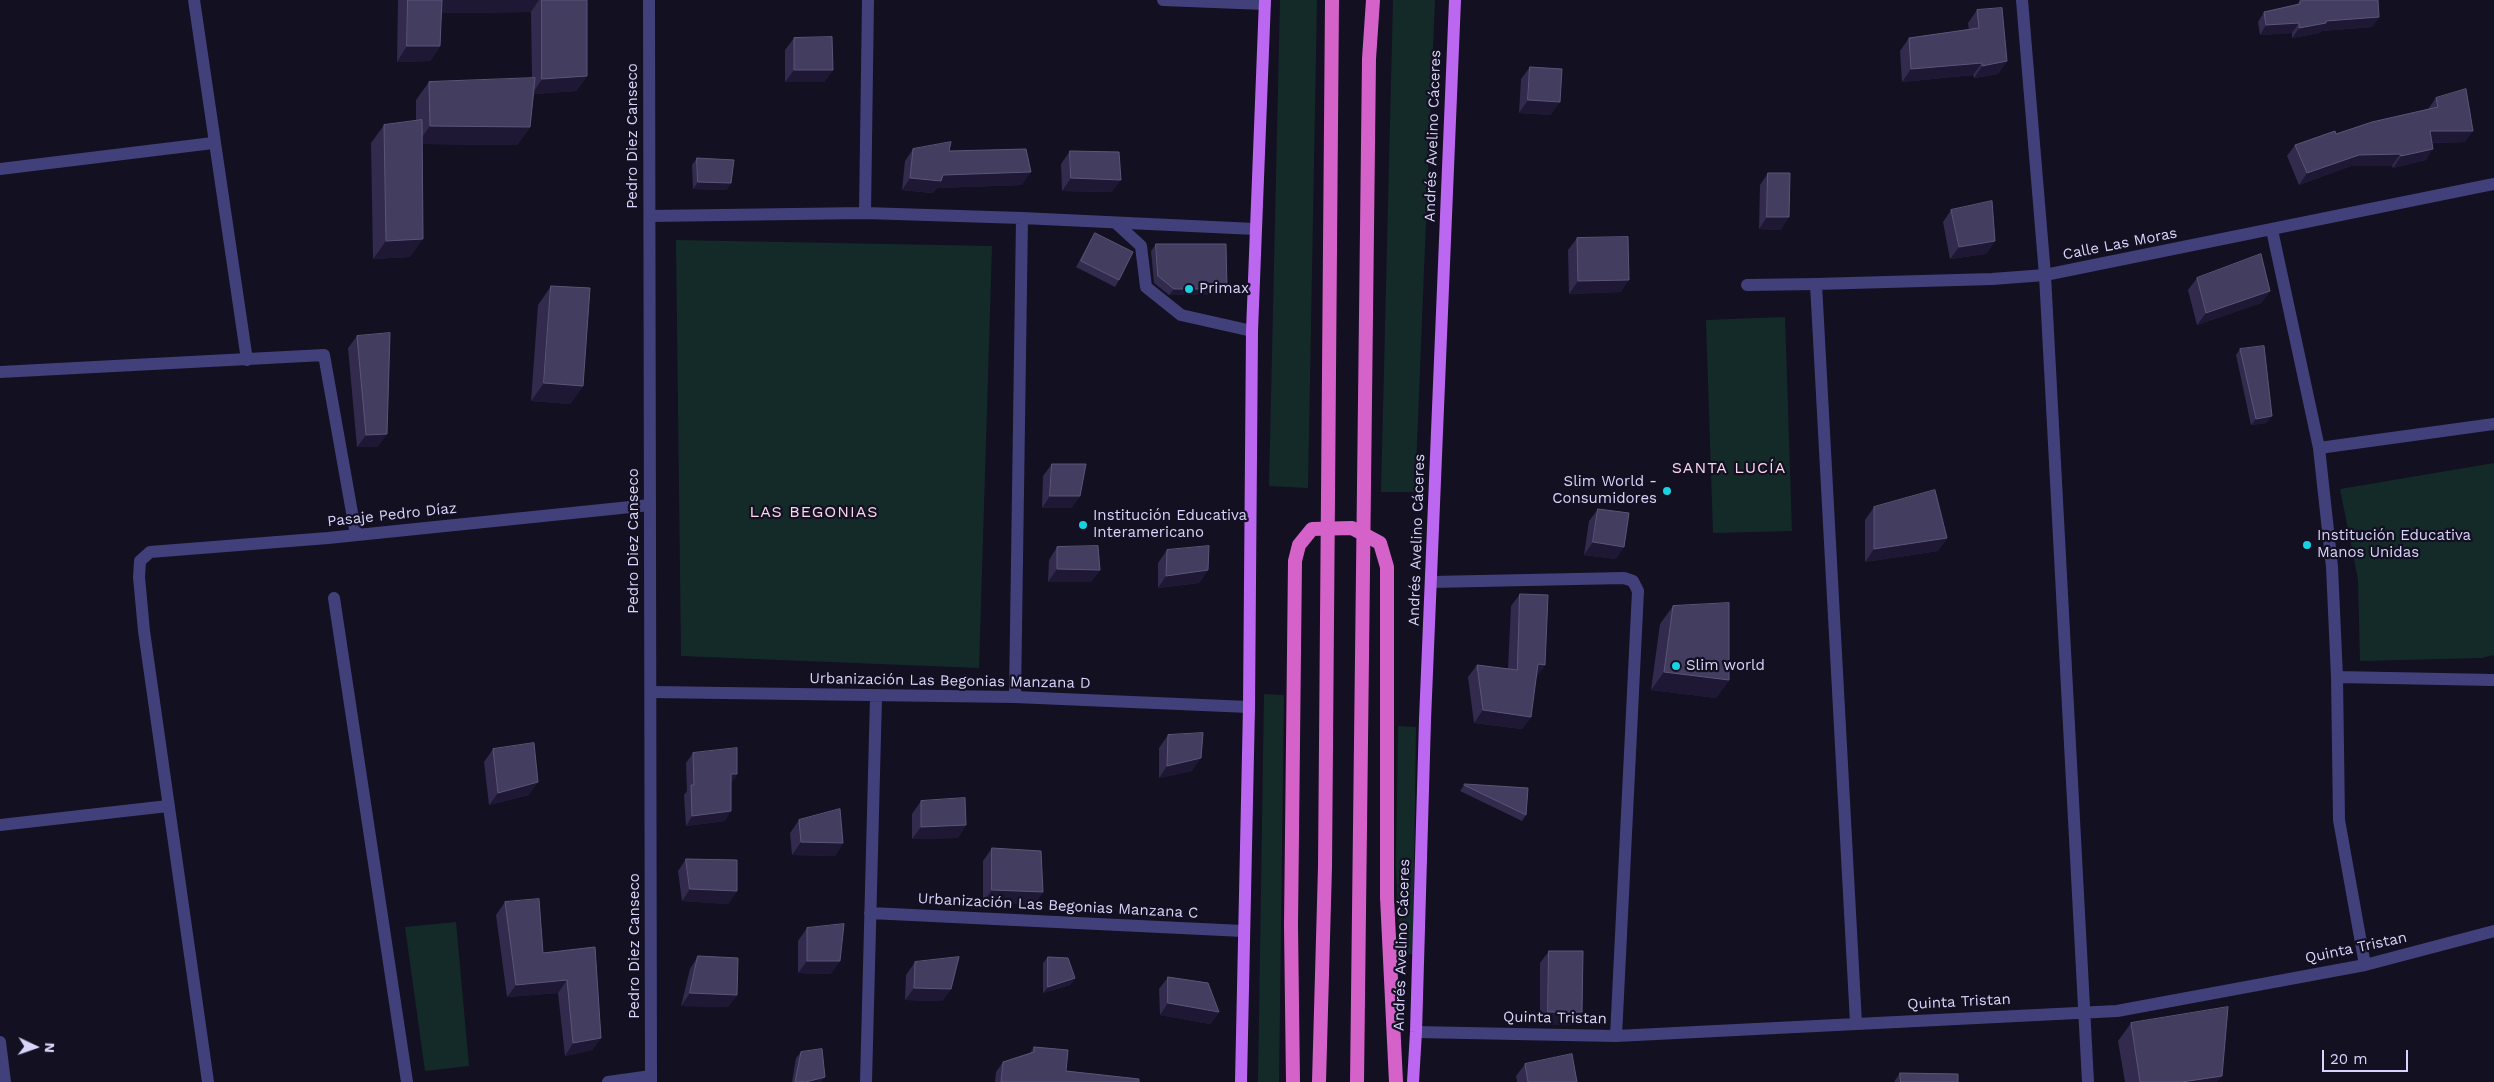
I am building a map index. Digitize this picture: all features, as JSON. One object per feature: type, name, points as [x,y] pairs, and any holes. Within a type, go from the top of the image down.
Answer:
[{"type":"highway","points":[[1319,1082],[1325,857],[1332,0]]},
{"type":"highway","points":[[1357,1082],[1369,59],[1373,0]]},
{"type":"highway","points":[[1292,1082],[1295,561],[1299,545],[1312,529],[1352,528],[1380,543],[1387,567],[1387,898],[1396,1082]]},
{"type":"main road","name":"Andrés Avelino Cáceres","points":[[1413,1082],[1454,0]]},
{"type":"main road","points":[[1240,1082],[1249,707],[1252,331],[1265,2]]},
{"type":"street","points":[[194,0],[213,143],[247,360]]},
{"type":"street","name":"Pedro Diez Canseco","points":[[649,0],[651,1079]]},
{"type":"street","points":[[866,214],[868,0]]},
{"type":"street","points":[[1163,0],[1265,2]]},
{"type":"street","points":[[2022,0],[2045,275],[2088,1082]]},
{"type":"street","points":[[0,169],[213,143]]},
{"type":"street","name":"Calle Las Moras","points":[[1747,285],[1992,279],[2045,275],[2494,184]]},
{"type":"street","points":[[650,216],[866,214],[1022,218],[1255,229]]},
{"type":"street","points":[[1015,697],[1022,218]]},
{"type":"street","points":[[1116,223],[1141,246],[1146,287],[1181,315],[1252,331]]},
{"type":"street","points":[[2272,230],[2319,448],[2332,567],[2337,677],[2339,820],[2365,965]]},
{"type":"street","points":[[1816,284],[1856,1023]]},
{"type":"street","points":[[0,372],[324,355],[356,535]]},
{"type":"street","points":[[2319,448],[2494,424]]},
{"type":"street","name":"Pasaje Pedro Díaz","points":[[168,806],[144,631],[139,577],[140,561],[150,552],[356,535],[650,505]]},
{"type":"street","points":[[1431,582],[1624,578],[1633,581],[1638,591],[1616,1036]]},
{"type":"street","points":[[334,598],[407,1082]]},
{"type":"street","points":[[2337,677],[2494,680]]},
{"type":"street","name":"Urbanización Las Begonias Manzana D","points":[[650,692],[876,697],[1015,697],[1249,707]]},
{"type":"street","points":[[866,1082],[876,697]]},
{"type":"street","points":[[0,825],[168,806],[208,1082]]},
{"type":"street","name":"Urbanización Las Begonias Manzana C","points":[[870,913],[1243,932]]},
{"type":"street","name":"Quinta Tristan","points":[[1416,1032],[1616,1036],[2118,1011],[2365,965],[2494,931]]},
{"type":"street","points":[[0,1042],[5,1082]]},
{"type":"street","points":[[608,1082],[651,1079]]},
{"type":"green space","points":[[1280,0],[1317,0],[1308,488],[1269,486]]},
{"type":"green space","points":[[1393,0],[1435,0],[1415,492],[1381,492]]},
{"type":"green space","points":[[676,240],[992,246],[979,668],[681,656]]},
{"type":"green space","points":[[1785,317],[1792,531],[1713,533],[1706,320]]},
{"type":"green space","points":[[2494,463],[2494,655],[2481,658],[2360,661],[2358,579],[2340,489]]},
{"type":"green space","points":[[1264,694],[1284,695],[1279,1082],[1258,1082]]},
{"type":"green space","points":[[1398,726],[1416,727],[1413,954],[1400,954],[1396,865]]},
{"type":"green space","points":[[456,922],[469,1066],[425,1071],[405,927]]},
{"type":"building","points":[[408,0],[442,0],[440,46],[407,46]]},
{"type":"building","points":[[542,0],[587,0],[587,76],[542,79]]},
{"type":"building","points":[[2302,0],[2378,0],[2379,17],[2326,21],[2326,23],[2299,28],[2299,23],[2266,25],[2264,12],[2300,4]]},
{"type":"building","points":[[2002,8],[2007,61],[1982,66],[1982,63],[1911,69],[1909,38],[1979,28],[1977,10]]},
{"type":"building","points":[[832,37],[833,70],[794,70],[794,38]]},
{"type":"building","points":[[1530,67],[1562,69],[1560,102],[1528,100]]},
{"type":"building","points":[[535,78],[530,127],[430,126],[429,82]]},
{"type":"building","points":[[2466,89],[2473,131],[2430,131],[2433,149],[2401,156],[2400,154],[2359,155],[2307,173],[2295,145],[2335,131],[2336,134],[2372,122],[2438,107],[2436,98]]},
{"type":"building","points":[[422,120],[423,239],[386,241],[384,125]]},
{"type":"building","points":[[951,142],[949,151],[1026,149],[1031,172],[943,175],[941,181],[910,178],[913,149]]},
{"type":"building","points":[[1070,151],[1119,152],[1121,180],[1071,178]]},
{"type":"building","points":[[697,158],[734,160],[731,183],[698,182]]},
{"type":"building","points":[[1768,173],[1790,173],[1789,217],[1767,217]]},
{"type":"building","points":[[1992,201],[1995,241],[1959,247],[1951,210]]},
{"type":"building","points":[[1095,233],[1133,252],[1119,280],[1081,261]]},
{"type":"building","points":[[1628,237],[1629,280],[1578,281],[1577,238]]},
{"type":"building","points":[[1156,244],[1226,244],[1227,289],[1174,289],[1158,276]]},
{"type":"building","points":[[2261,254],[2270,291],[2206,313],[2197,278]]},
{"type":"building","points":[[551,286],[590,288],[583,386],[544,383]]},
{"type":"building","points":[[390,333],[387,434],[366,435],[357,336]]},
{"type":"building","points":[[2264,346],[2272,416],[2256,419],[2240,349]]},
{"type":"building","points":[[1052,464],[1086,464],[1080,496],[1050,496]]},
{"type":"building","points":[[1935,490],[1947,538],[1874,549],[1874,507]]},
{"type":"building","points":[[1598,509],[1629,513],[1624,547],[1593,542]]},
{"type":"building","points":[[1098,546],[1100,570],[1057,569],[1057,547]]},
{"type":"building","points":[[1209,546],[1208,570],[1166,576],[1167,550]]},
{"type":"building","points":[[1520,594],[1548,595],[1545,665],[1538,664],[1531,717],[1483,710],[1477,665],[1517,670]]},
{"type":"building","points":[[1729,603],[1729,680],[1664,672],[1673,606]]},
{"type":"building","points":[[1203,733],[1201,758],[1167,766],[1168,735]]},
{"type":"building","points":[[534,743],[538,782],[498,793],[493,749]]},
{"type":"building","points":[[737,748],[737,774],[731,774],[731,811],[692,816],[691,785],[694,785],[693,753]]},
{"type":"building","points":[[1464,785],[1528,788],[1526,815]]},
{"type":"building","points":[[965,798],[966,825],[921,827],[921,801]]},
{"type":"building","points":[[840,809],[843,843],[801,842],[799,820]]},
{"type":"building","points":[[992,848],[1041,851],[1043,892],[992,890]]},
{"type":"building","points":[[686,859],[737,860],[737,891],[690,889]]},
{"type":"building","points":[[539,899],[543,953],[595,947],[601,1038],[573,1043],[567,980],[516,985],[505,902]]},
{"type":"building","points":[[844,924],[840,961],[807,961],[807,928]]},
{"type":"building","points":[[1549,951],[1583,951],[1582,1012],[1548,1012]]},
{"type":"building","points":[[698,956],[738,958],[737,995],[690,993]]},
{"type":"building","points":[[959,957],[951,989],[914,988],[915,962]]},
{"type":"building","points":[[1048,957],[1068,958],[1075,978],[1048,987]]},
{"type":"building","points":[[1168,977],[1208,983],[1219,1012],[1168,1003]]},
{"type":"building","points":[[2228,1007],[2222,1076],[2182,1082],[2140,1082],[2131,1023]]},
{"type":"building","points":[[1034,1047],[1068,1050],[1066,1071],[1139,1079],[1139,1082],[1001,1082],[1003,1062],[1034,1052]]},
{"type":"building","points":[[822,1049],[825,1077],[806,1082],[795,1082],[801,1052]]},
{"type":"building","points":[[1572,1054],[1577,1082],[1528,1082],[1525,1064]]},
{"type":"building","points":[[1900,1073],[1958,1074],[1958,1082],[1901,1082]]},
{"type":"place","name":"Primax","points":[[1189,289]]},
{"type":"place","name":"Slim World - Consumidores","points":[[1667,491]]},
{"type":"place","name":"Institución Educativa Interamericano","points":[[1083,525]]},
{"type":"place","name":"Institución Educativa Manos Unidas","points":[[2307,545]]},
{"type":"place","name":"Slim world","points":[[1676,666]]},
{"type":"district","name":"SANTA LUCÍA","points":[[1729,468]]},
{"type":"district","name":"LAS BEGONIAS","points":[[814,512]]}]
